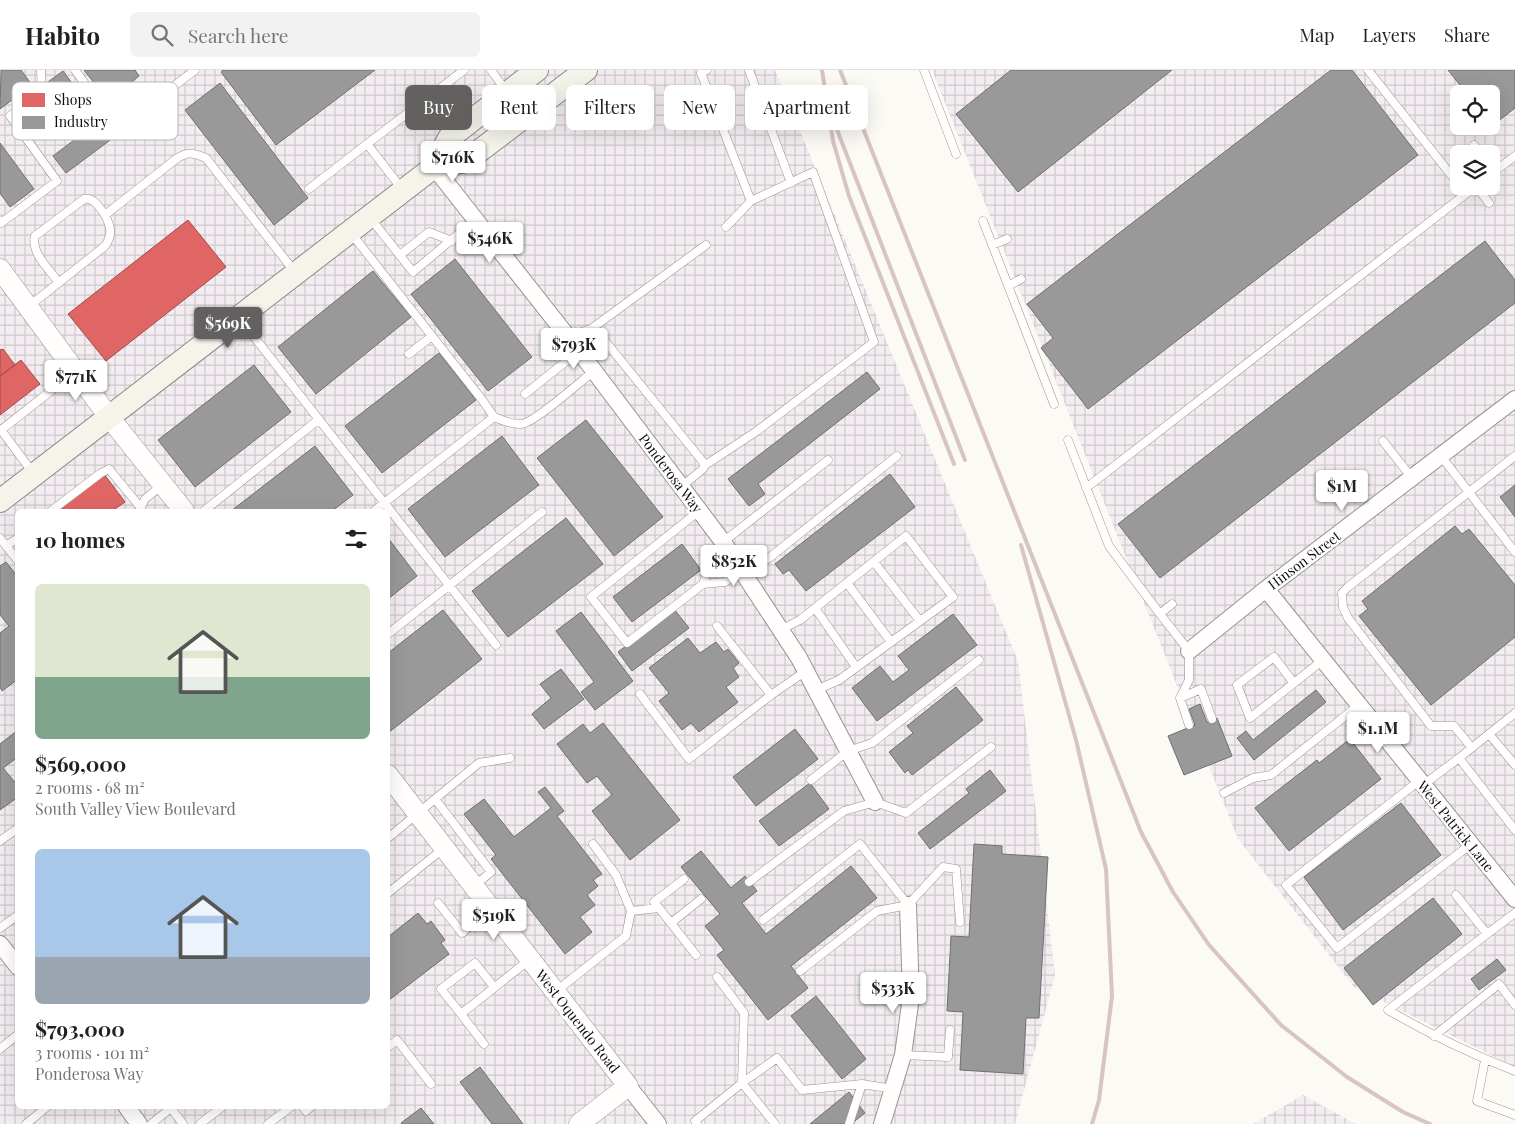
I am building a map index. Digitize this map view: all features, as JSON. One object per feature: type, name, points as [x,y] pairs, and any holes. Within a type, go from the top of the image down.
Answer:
[{"type":"main road","points":[[518,85],[537,70]]},
{"type":"main road","points":[[434,167],[466,161],[586,70]]},
{"type":"main road","points":[[0,501],[434,167],[449,138],[482,113]]},
{"type":"street","name":"Ponderosa Way","points":[[434,167],[575,346],[723,542],[806,671],[875,802]]},
{"type":"street","points":[[2,276],[28,307],[109,417],[182,509]]},
{"type":"street","name":"Hinson Street","points":[[1189,651],[1266,589],[1515,399]]},
{"type":"street","name":"West Patrick Lane","points":[[1266,589],[1515,899]]},
{"type":"street","name":"West Oquendo Road","points":[[390,778],[658,1124]]},
{"type":"street","points":[[882,1124],[903,1055],[911,997],[908,905]]},
{"type":"street","points":[[0,944],[15,963]]},
{"type":"street","points":[[579,1124],[628,1086]]},
{"type":"street","points":[[128,1109],[140,1124]]},
{"type":"lane","points":[[75,70],[84,82]]},
{"type":"lane","points":[[178,83],[195,70]]},
{"type":"lane","points":[[309,189],[464,70]]},
{"type":"lane","points":[[490,70],[502,85]]},
{"type":"lane","points":[[706,70],[701,73],[751,202]]},
{"type":"lane","points":[[749,70],[791,182]]},
{"type":"lane","points":[[924,70],[956,154]]},
{"type":"lane","points":[[1368,70],[1450,174]]},
{"type":"lane","points":[[0,221],[2,222],[57,181],[27,140]]},
{"type":"lane","points":[[367,144],[403,191]]},
{"type":"lane","points":[[105,215],[176,159],[184,154],[191,153],[206,158],[296,274]]},
{"type":"lane","points":[[1500,166],[1515,156]]},
{"type":"lane","points":[[682,487],[703,470],[704,466],[758,431],[874,342],[813,172],[751,202],[726,227]]},
{"type":"lane","points":[[1086,488],[1465,195]]},
{"type":"lane","points":[[1483,195],[1489,203]]},
{"type":"lane","points":[[28,307],[59,283],[104,246],[108,241],[111,235],[111,227],[94,200],[89,198],[84,199],[34,236],[33,243],[36,252],[59,283]]},
{"type":"lane","points":[[369,216],[413,272],[475,220]]},
{"type":"lane","points":[[983,221],[1054,404]]},
{"type":"lane","points":[[350,232],[484,401],[494,417],[510,423],[522,424],[534,419],[594,371]]},
{"type":"lane","points":[[400,255],[429,232],[452,240]]},
{"type":"lane","points":[[992,245],[1007,240]]},
{"type":"lane","points":[[526,394],[575,346],[585,330],[591,329],[706,245]]},
{"type":"lane","points":[[1008,286],[1022,279]]},
{"type":"lane","points":[[239,318],[388,509]]},
{"type":"lane","points":[[591,329],[597,331],[703,462],[704,466]]},
{"type":"lane","points":[[409,354],[432,336]]},
{"type":"lane","points":[[34,475],[1,430],[52,390]]},
{"type":"lane","points":[[377,509],[494,417]]},
{"type":"lane","points":[[207,509],[318,420]]},
{"type":"lane","points":[[0,444],[7,438]]},
{"type":"lane","points":[[1068,440],[1109,546],[1189,651],[1189,680],[1180,698],[1189,725]]},
{"type":"lane","points":[[1384,441],[1412,478]]},
{"type":"lane","points":[[699,511],[591,597],[627,643],[703,584],[725,582],[769,558],[897,456]]},
{"type":"lane","points":[[1441,456],[1515,552]]},
{"type":"lane","points":[[1472,748],[1454,726],[1431,726],[1348,618],[1342,594],[1348,587],[1515,456]]},
{"type":"lane","points":[[703,584],[710,564],[723,542],[828,460]]},
{"type":"lane","points":[[54,509],[109,469],[140,509],[145,499],[163,484]]},
{"type":"lane","points":[[390,512],[496,645]]},
{"type":"lane","points":[[390,632],[542,512]]},
{"type":"lane","points":[[780,630],[800,620],[906,536],[953,597],[839,680],[816,690]]},
{"type":"lane","points":[[0,538],[15,557]]},
{"type":"lane","points":[[6,546],[15,540]]},
{"type":"lane","points":[[874,562],[920,621]]},
{"type":"lane","points":[[846,583],[891,642]]},
{"type":"lane","points":[[1160,614],[1172,604]]},
{"type":"lane","points":[[815,608],[856,667]]},
{"type":"lane","points":[[717,626],[771,695]]},
{"type":"lane","points":[[1293,682],[1274,657],[1236,685],[1250,718],[1323,660]]},
{"type":"lane","points":[[811,780],[848,751],[872,743],[980,660]]},
{"type":"lane","points":[[640,694],[689,759],[771,695],[806,671]]},
{"type":"lane","points":[[1180,698],[1201,689],[1212,719]]},
{"type":"lane","points":[[1224,793],[1253,778],[1271,776],[1359,705]]},
{"type":"lane","points":[[1471,844],[1337,948],[1286,885],[1421,782],[1459,758],[1515,714]]},
{"type":"lane","points":[[1489,734],[1515,766]]},
{"type":"lane","points":[[749,882],[844,811],[875,802],[906,813],[991,747]]},
{"type":"lane","points":[[390,836],[479,763],[510,758]]},
{"type":"lane","points":[[1459,758],[1515,830]]},
{"type":"lane","points":[[435,799],[492,872],[474,886]]},
{"type":"lane","points":[[0,842],[15,830]]},
{"type":"lane","points":[[555,992],[626,936],[631,911],[616,875],[593,844]]},
{"type":"lane","points":[[763,920],[860,844],[908,905]]},
{"type":"lane","points":[[390,891],[444,848]]},
{"type":"lane","points":[[800,971],[877,911],[908,905],[942,867],[956,869],[960,922]]},
{"type":"lane","points":[[684,879],[654,902],[696,955]]},
{"type":"lane","points":[[1456,895],[1487,934]]},
{"type":"lane","points":[[670,923],[701,899]]},
{"type":"lane","points":[[438,903],[462,933],[491,909]]},
{"type":"lane","points":[[631,911],[660,908]]},
{"type":"lane","points":[[1515,912],[1388,1010],[1434,1036],[1485,1060],[1515,1071]]},
{"type":"lane","points":[[0,928],[15,917]]},
{"type":"lane","points":[[460,1014],[530,959]]},
{"type":"lane","points":[[484,1044],[442,989],[475,963],[494,987]]},
{"type":"lane","points":[[717,977],[744,1013],[742,1083],[775,1124]]},
{"type":"lane","points":[[1434,1036],[1499,984],[1515,1005]]},
{"type":"lane","points":[[903,1055],[948,1057],[950,1030]]},
{"type":"lane","points":[[0,1049],[15,1037]]},
{"type":"lane","points":[[390,1045],[396,1040],[431,1084]]},
{"type":"lane","points":[[694,1123],[742,1083],[777,1058],[802,1090],[862,1084],[893,1089]]},
{"type":"lane","points":[[1485,1060],[1477,1101],[1515,1115]]},
{"type":"lane","points":[[849,1124],[862,1084]]},
{"type":"lane","points":[[26,1124],[44,1109]]},
{"type":"lane","points":[[151,1124],[168,1109]]},
{"type":"lane","points":[[172,1109],[184,1124]]},
{"type":"lane","points":[[200,1124],[219,1109]]},
{"type":"lane","points":[[268,1124],[288,1109]]},
{"type":"shaded area","points":[[0,70],[775,70],[781,85],[745,85],[745,130],[800,130],[1018,661],[1055,975],[1015,1124],[0,1124]]},
{"type":"shaded area","points":[[932,70],[1515,70],[1515,1067],[1354,987],[1238,839]]},
{"type":"shaded area","points":[[1303,1095],[1356,1124],[1253,1124]]},
{"type":"building: Shops","points":[[188,220],[226,267],[106,361],[68,314]]},
{"type":"building: Shops","points":[[0,349],[3,349],[15,365],[0,376]]},
{"type":"building: Shops","points":[[21,360],[40,384],[0,415],[0,376]]},
{"type":"building: Shops","points":[[104,474],[125,502],[115,509],[58,509]]},
{"type":"building: Industry","points":[[1,70],[21,70],[30,82],[12,82],[12,100],[0,109]]},
{"type":"building: Industry","points":[[84,70],[135,70],[139,76],[132,82],[93,82]]},
{"type":"building: Industry","points":[[223,70],[375,70],[276,145],[221,72]]},
{"type":"building: Industry","points":[[1011,70],[1172,70],[1018,192],[956,114]]},
{"type":"building: Industry","points":[[1331,70],[1352,70],[1418,155],[1088,409],[1041,348],[1053,338],[1027,304]]},
{"type":"building: Industry","points":[[1448,70],[1515,70],[1515,108],[1500,120],[1500,85],[1460,85]]},
{"type":"building: Industry","points":[[63,71],[71,82],[48,82]]},
{"type":"building: Industry","points":[[220,83],[308,198],[274,225],[185,110]]},
{"type":"building: Industry","points":[[74,140],[110,140],[66,173],[53,156]]},
{"type":"building: Industry","points":[[0,143],[34,189],[10,207],[0,193]]},
{"type":"building: Industry","points":[[1485,241],[1515,280],[1515,303],[1160,578],[1118,524]]},
{"type":"building: Industry","points":[[455,259],[532,357],[488,391],[411,294]]},
{"type":"building: Industry","points":[[373,271],[411,317],[316,394],[278,347]]},
{"type":"building: Industry","points":[[439,353],[476,400],[382,473],[345,426]]},
{"type":"building: Industry","points":[[254,365],[291,412],[195,487],[158,440]]},
{"type":"building: Industry","points":[[867,372],[880,389],[758,484],[765,494],[749,506],[728,479]]},
{"type":"building: Industry","points":[[586,420],[663,517],[614,556],[537,458]]},
{"type":"building: Industry","points":[[502,436],[539,485],[445,557],[408,509]]},
{"type":"building: Industry","points":[[315,446],[353,495],[335,509],[234,509]]},
{"type":"building: Industry","points":[[890,474],[915,507],[806,591],[789,570],[783,574],[775,564]]},
{"type":"building: Industry","points":[[1515,485],[1515,517],[1500,497]]},
{"type":"building: Industry","points":[[566,518],[603,564],[508,637],[472,591]]},
{"type":"building: Industry","points":[[1455,526],[1462,534],[1469,529],[1515,585],[1515,637],[1431,705],[1359,616],[1368,609],[1362,601]]},
{"type":"building: Industry","points":[[390,541],[417,576],[390,597]]},
{"type":"building: Industry","points":[[682,544],[701,570],[632,622],[613,597]]},
{"type":"building: Industry","points":[[6,562],[15,573],[15,681],[2,691],[0,687],[0,633],[9,626],[0,615],[0,566]]},
{"type":"building: Industry","points":[[674,609],[689,628],[632,671],[618,652]]},
{"type":"building: Industry","points":[[443,610],[482,659],[390,731],[390,651]]},
{"type":"building: Industry","points":[[581,612],[633,681],[595,710],[581,692],[594,682],[556,631]]},
{"type":"building: Industry","points":[[953,614],[977,645],[877,721],[852,688],[880,666],[893,682],[909,670],[898,656]]},
{"type":"building: Industry","points":[[688,638],[700,653],[716,642],[724,652],[728,649],[739,663],[733,668],[739,677],[726,687],[738,702],[699,732],[691,723],[682,730],[659,701],[669,693],[649,668]]},
{"type":"building: Industry","points":[[561,669],[584,699],[544,729],[532,714],[551,698],[540,684]]},
{"type":"building: Industry","points":[[956,687],[983,720],[912,775],[908,770],[905,773],[889,752],[913,733],[907,726]]},
{"type":"building: Industry","points":[[1316,690],[1326,702],[1254,760],[1237,738],[1246,731],[1253,740]]},
{"type":"building: Industry","points":[[1200,704],[1207,722],[1217,718],[1232,756],[1184,775],[1168,736],[1195,725],[1189,709]]},
{"type":"building: Industry","points":[[603,723],[680,820],[630,860],[592,811],[612,795],[597,776],[587,783],[557,744],[583,724],[590,733]]},
{"type":"building: Industry","points":[[795,729],[818,759],[756,806],[733,777]]},
{"type":"building: Industry","points":[[15,732],[15,759],[3,768],[15,782],[15,799],[0,810],[0,744]]},
{"type":"building: Industry","points":[[1350,739],[1381,779],[1289,851],[1255,808],[1317,760],[1319,763]]},
{"type":"building: Industry","points":[[990,770],[1006,791],[930,849],[918,833],[969,793],[966,789]]},
{"type":"building: Industry","points":[[810,783],[829,809],[779,846],[759,821]]},
{"type":"building: Industry","points":[[545,787],[564,811],[557,816],[602,874],[593,880],[598,886],[587,895],[595,905],[580,917],[592,932],[565,954],[491,859],[496,855],[464,814],[484,799],[514,837],[551,808],[538,792]]},
{"type":"building: Industry","points":[[1401,803],[1441,855],[1343,930],[1304,877]]},
{"type":"building: Industry","points":[[974,844],[1002,846],[1002,854],[1048,857],[1039,1018],[1026,1018],[1023,1074],[960,1070],[963,1012],[947,1011],[951,936],[969,937]]},
{"type":"building: Industry","points":[[701,851],[731,888],[745,876],[757,891],[742,903],[766,934],[851,866],[877,898],[791,966],[808,988],[768,1020],[717,955],[724,950],[705,926],[720,914],[681,867]]},
{"type":"building: Industry","points":[[1433,898],[1462,934],[1373,1005],[1344,968]]},
{"type":"building: Industry","points":[[418,913],[427,924],[431,921],[445,940],[441,943],[449,954],[390,999],[390,935]]},
{"type":"building: Industry","points":[[1497,959],[1506,970],[1479,990],[1471,979]]},
{"type":"building: Industry","points":[[816,996],[866,1059],[842,1079],[791,1016]]},
{"type":"building: Industry","points":[[480,1067],[523,1124],[492,1124],[460,1082]]},
{"type":"building: Industry","points":[[849,1092],[865,1113],[851,1124],[810,1124]]},
{"type":"building: Industry","points":[[421,1108],[434,1124],[401,1123]]},
{"type":"railway","points":[[822,70],[833,141],[849,196],[954,464]]},
{"type":"railway","points":[[840,70],[1141,832],[1173,892],[1209,945],[1281,1025],[1347,1077],[1403,1112],[1430,1124]]},
{"type":"railway","points":[[837,130],[965,460]]},
{"type":"railway","points":[[1021,545],[1076,740],[1106,869],[1112,996],[1099,1100],[1092,1124]]}]
